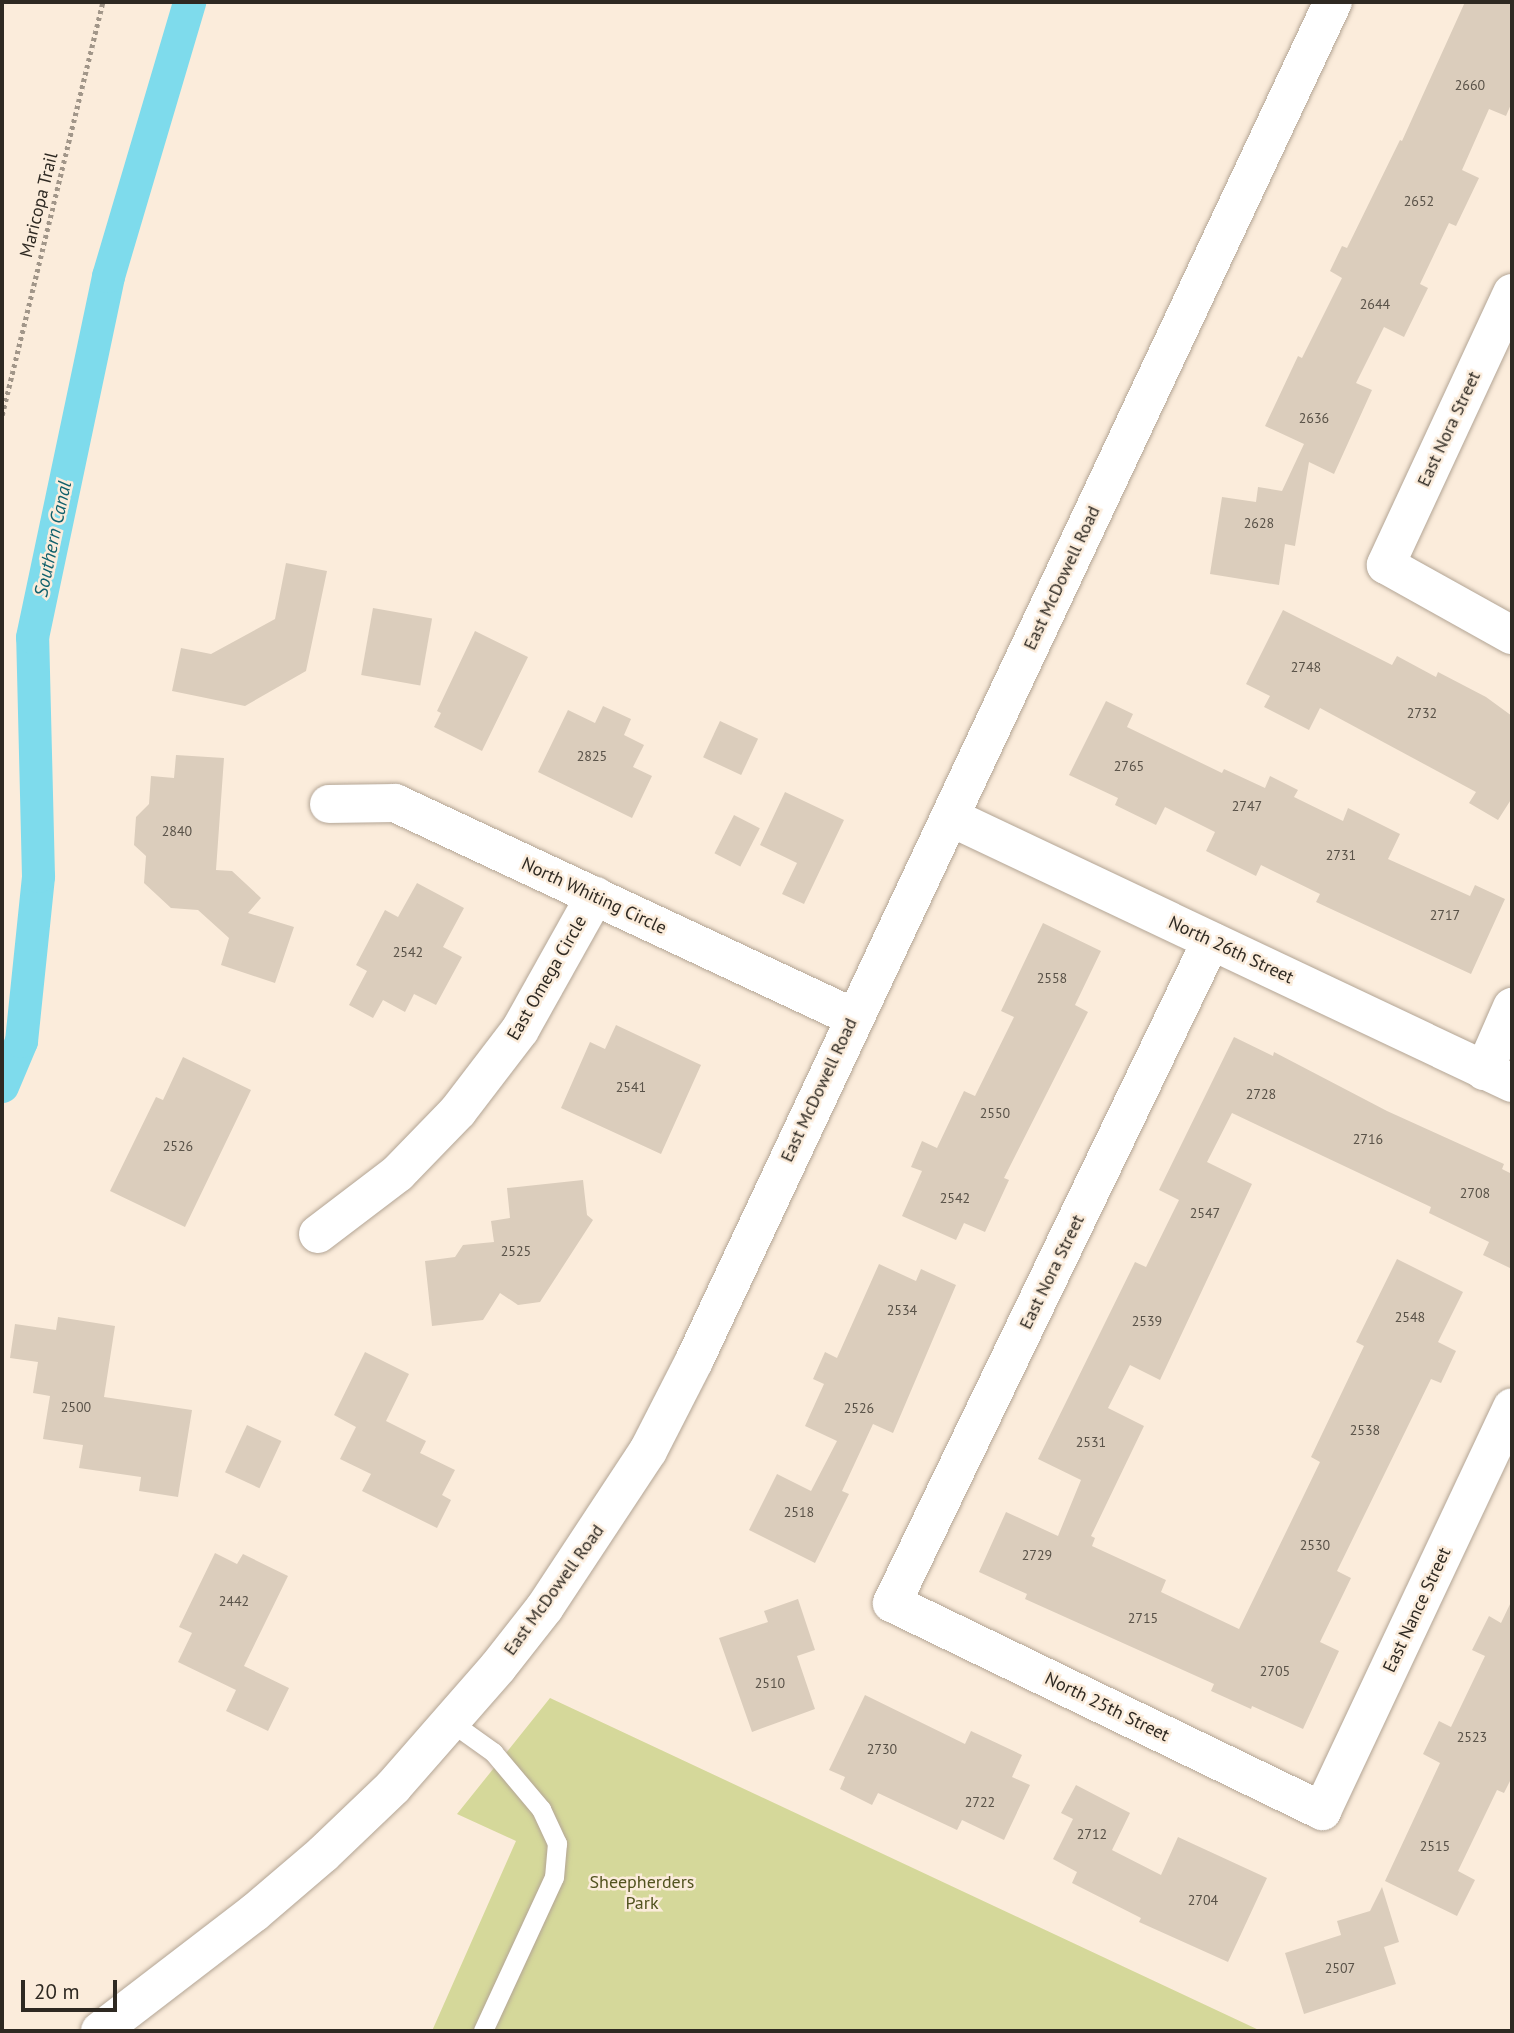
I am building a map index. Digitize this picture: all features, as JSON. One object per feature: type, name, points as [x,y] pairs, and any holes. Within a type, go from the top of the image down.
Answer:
[{"type":"street","name":"East McDowell Road","points":[[100,2031],[254,1913],[323,1854],[393,1787],[451,1722],[545,1607],[648,1451],[694,1361],[853,1017],[950,817],[1333,2]]},
{"type":"street","name":"East Nora Street","points":[[1512,293],[1386,565],[1512,635]]},
{"type":"street","name":"North Whiting Circle","points":[[329,804],[395,803],[853,1017]]},
{"type":"street","name":"North 26th Street","points":[[950,817],[1498,1077]]},
{"type":"street","name":"East Omega Circle","points":[[317,1234],[398,1173],[458,1111],[520,1030],[595,896]]},
{"type":"street","name":"East Nora Street","points":[[892,1603],[1211,941]]},
{"type":"street","points":[[1498,1077],[1512,1007]]},
{"type":"street","name":"East Nance Street","points":[[1322,1811],[1512,1408]]},
{"type":"street","name":"North 25th Street","points":[[892,1603],[1322,1811]]},
{"type":"lane","points":[[451,1722],[493,1752],[541,1809],[557,1843],[554,1877],[483,2031]]},
{"type":"path","name":"Maricopa Trail","points":[[2,415],[103,2]]},
{"type":"green space","name":"Sheepherders Park","points":[[550,1698],[1261,2031],[432,2031],[516,1841],[457,1814]]},
{"type":"building","points":[[1465,2],[1512,2],[1512,102],[1506,116],[1489,109],[1462,170],[1479,178],[1456,226],[1449,223],[1420,284],[1428,288],[1404,337],[1384,327],[1356,383],[1372,390],[1334,474],[1309,462],[1295,546],[1285,544],[1279,585],[1210,574],[1222,497],[1256,502],[1258,487],[1282,491],[1304,444],[1265,426],[1298,356],[1302,358],[1342,278],[1330,271],[1342,246],[1347,248],[1400,140],[1402,141]]},
{"type":"building","points":[[286,563],[327,571],[306,671],[245,706],[172,691],[181,648],[211,654],[275,619]]},
{"type":"building","points":[[373,608],[432,618],[420,685],[361,675]]},
{"type":"building","points":[[1283,610],[1392,665],[1397,656],[1436,677],[1438,672],[1486,697],[1512,716],[1512,798],[1498,820],[1469,803],[1476,792],[1320,708],[1309,730],[1264,707],[1270,696],[1246,684]]},
{"type":"building","points":[[475,631],[528,657],[482,751],[434,727],[441,713],[437,711]]},
{"type":"building","points":[[1106,701],[1133,714],[1127,727],[1222,773],[1224,769],[1265,788],[1270,776],[1298,790],[1294,797],[1343,821],[1348,808],[1400,834],[1388,859],[1470,896],[1475,885],[1505,899],[1471,974],[1316,902],[1320,894],[1261,865],[1256,876],[1206,851],[1215,832],[1165,807],[1156,825],[1115,805],[1118,798],[1069,775]]},
{"type":"building","points":[[603,706],[631,719],[624,735],[644,745],[633,767],[652,776],[632,818],[538,772],[568,710],[595,723]]},
{"type":"building","points":[[720,721],[758,739],[741,775],[703,757]]},
{"type":"building","points":[[176,755],[224,758],[216,870],[232,871],[261,898],[248,913],[294,927],[275,983],[221,965],[229,938],[198,910],[171,908],[144,883],[146,856],[134,845],[136,817],[149,804],[151,776],[174,778]]},
{"type":"building","points":[[785,792],[844,820],[804,904],[782,894],[797,863],[760,845]]},
{"type":"building","points":[[734,815],[760,828],[740,866],[714,853]]},
{"type":"building","points":[[417,883],[464,908],[443,947],[462,957],[436,1005],[414,994],[405,1012],[383,1000],[373,1018],[349,1005],[367,971],[356,965],[385,910],[398,917]]},
{"type":"building","points":[[1043,923],[1101,951],[1075,1005],[1088,1012],[1004,1178],[1009,1180],[985,1232],[964,1223],[956,1240],[902,1216],[922,1171],[911,1167],[922,1141],[937,1148],[964,1091],[975,1096],[1014,1017],[1001,1011]]},
{"type":"building","points":[[616,1025],[701,1065],[661,1154],[561,1108],[590,1042],[605,1049]]},
{"type":"building","points":[[1234,1037],[1273,1056],[1274,1052],[1387,1111],[1504,1164],[1502,1169],[1512,1174],[1512,1269],[1483,1255],[1489,1242],[1429,1213],[1431,1207],[1232,1113],[1207,1162],[1252,1184],[1160,1380],[1130,1365],[1108,1408],[1144,1426],[1091,1536],[1095,1538],[1092,1546],[1166,1580],[1161,1592],[1239,1629],[1320,1462],[1311,1457],[1364,1346],[1356,1342],[1397,1259],[1463,1292],[1438,1342],[1456,1351],[1441,1383],[1431,1379],[1337,1571],[1351,1578],[1320,1642],[1339,1651],[1303,1729],[1211,1691],[1214,1684],[1025,1599],[1027,1594],[979,1572],[1006,1512],[1058,1536],[1081,1480],[1038,1459],[1135,1262],[1146,1267],[1179,1200],[1159,1190]]},
{"type":"building","points":[[183,1057],[251,1090],[185,1227],[110,1191],[156,1097],[163,1100]]},
{"type":"building","points":[[583,1180],[587,1215],[593,1220],[540,1302],[518,1305],[500,1293],[483,1320],[432,1326],[425,1261],[455,1257],[463,1245],[494,1242],[491,1221],[510,1218],[507,1188]]},
{"type":"building","points":[[879,1264],[916,1281],[921,1269],[956,1285],[893,1433],[873,1424],[842,1491],[849,1494],[815,1563],[749,1530],[777,1474],[811,1491],[837,1441],[805,1426],[824,1384],[813,1379],[825,1352],[837,1358]]},
{"type":"building","points":[[58,1317],[115,1326],[104,1397],[192,1410],[178,1497],[139,1491],[141,1477],[79,1468],[83,1445],[43,1439],[50,1396],[33,1393],[38,1362],[10,1358],[15,1324],[56,1330]]},
{"type":"building","points":[[365,1352],[409,1374],[386,1421],[426,1441],[420,1453],[455,1470],[442,1495],[451,1500],[437,1528],[362,1491],[371,1474],[340,1459],[356,1427],[334,1415]]},
{"type":"building","points":[[247,1425],[281,1441],[259,1488],[225,1472]]},
{"type":"building","points":[[215,1553],[237,1564],[243,1554],[288,1576],[244,1666],[289,1688],[268,1731],[226,1711],[236,1690],[178,1662],[192,1633],[179,1627]]},
{"type":"building","points":[[798,1599],[815,1650],[797,1656],[815,1709],[752,1732],[719,1638],[768,1622],[764,1611]]},
{"type":"building","points":[[1512,1600],[1512,1777],[1504,1793],[1497,1790],[1458,1871],[1475,1880],[1457,1916],[1385,1881],[1440,1763],[1423,1754],[1439,1721],[1451,1727],[1485,1656],[1472,1650],[1489,1616],[1501,1623]]},
{"type":"building","points":[[865,1695],[965,1744],[971,1731],[1022,1755],[1012,1777],[1030,1785],[1004,1840],[962,1820],[957,1830],[878,1793],[872,1805],[840,1789],[845,1777],[829,1770]]},
{"type":"building","points":[[1076,1785],[1130,1813],[1112,1850],[1161,1875],[1178,1837],[1267,1878],[1228,1962],[1139,1922],[1141,1918],[1072,1883],[1077,1872],[1053,1859],[1073,1819],[1061,1813]]},
{"type":"building","points":[[1382,1887],[1399,1942],[1384,1947],[1396,1984],[1304,2014],[1285,1953],[1341,1935],[1337,1921],[1370,1911]]},
{"type":"waterway","name":"Southern Canal","points":[[2,1086],[21,1041],[38,876],[32,637],[108,276],[189,2]]}]
